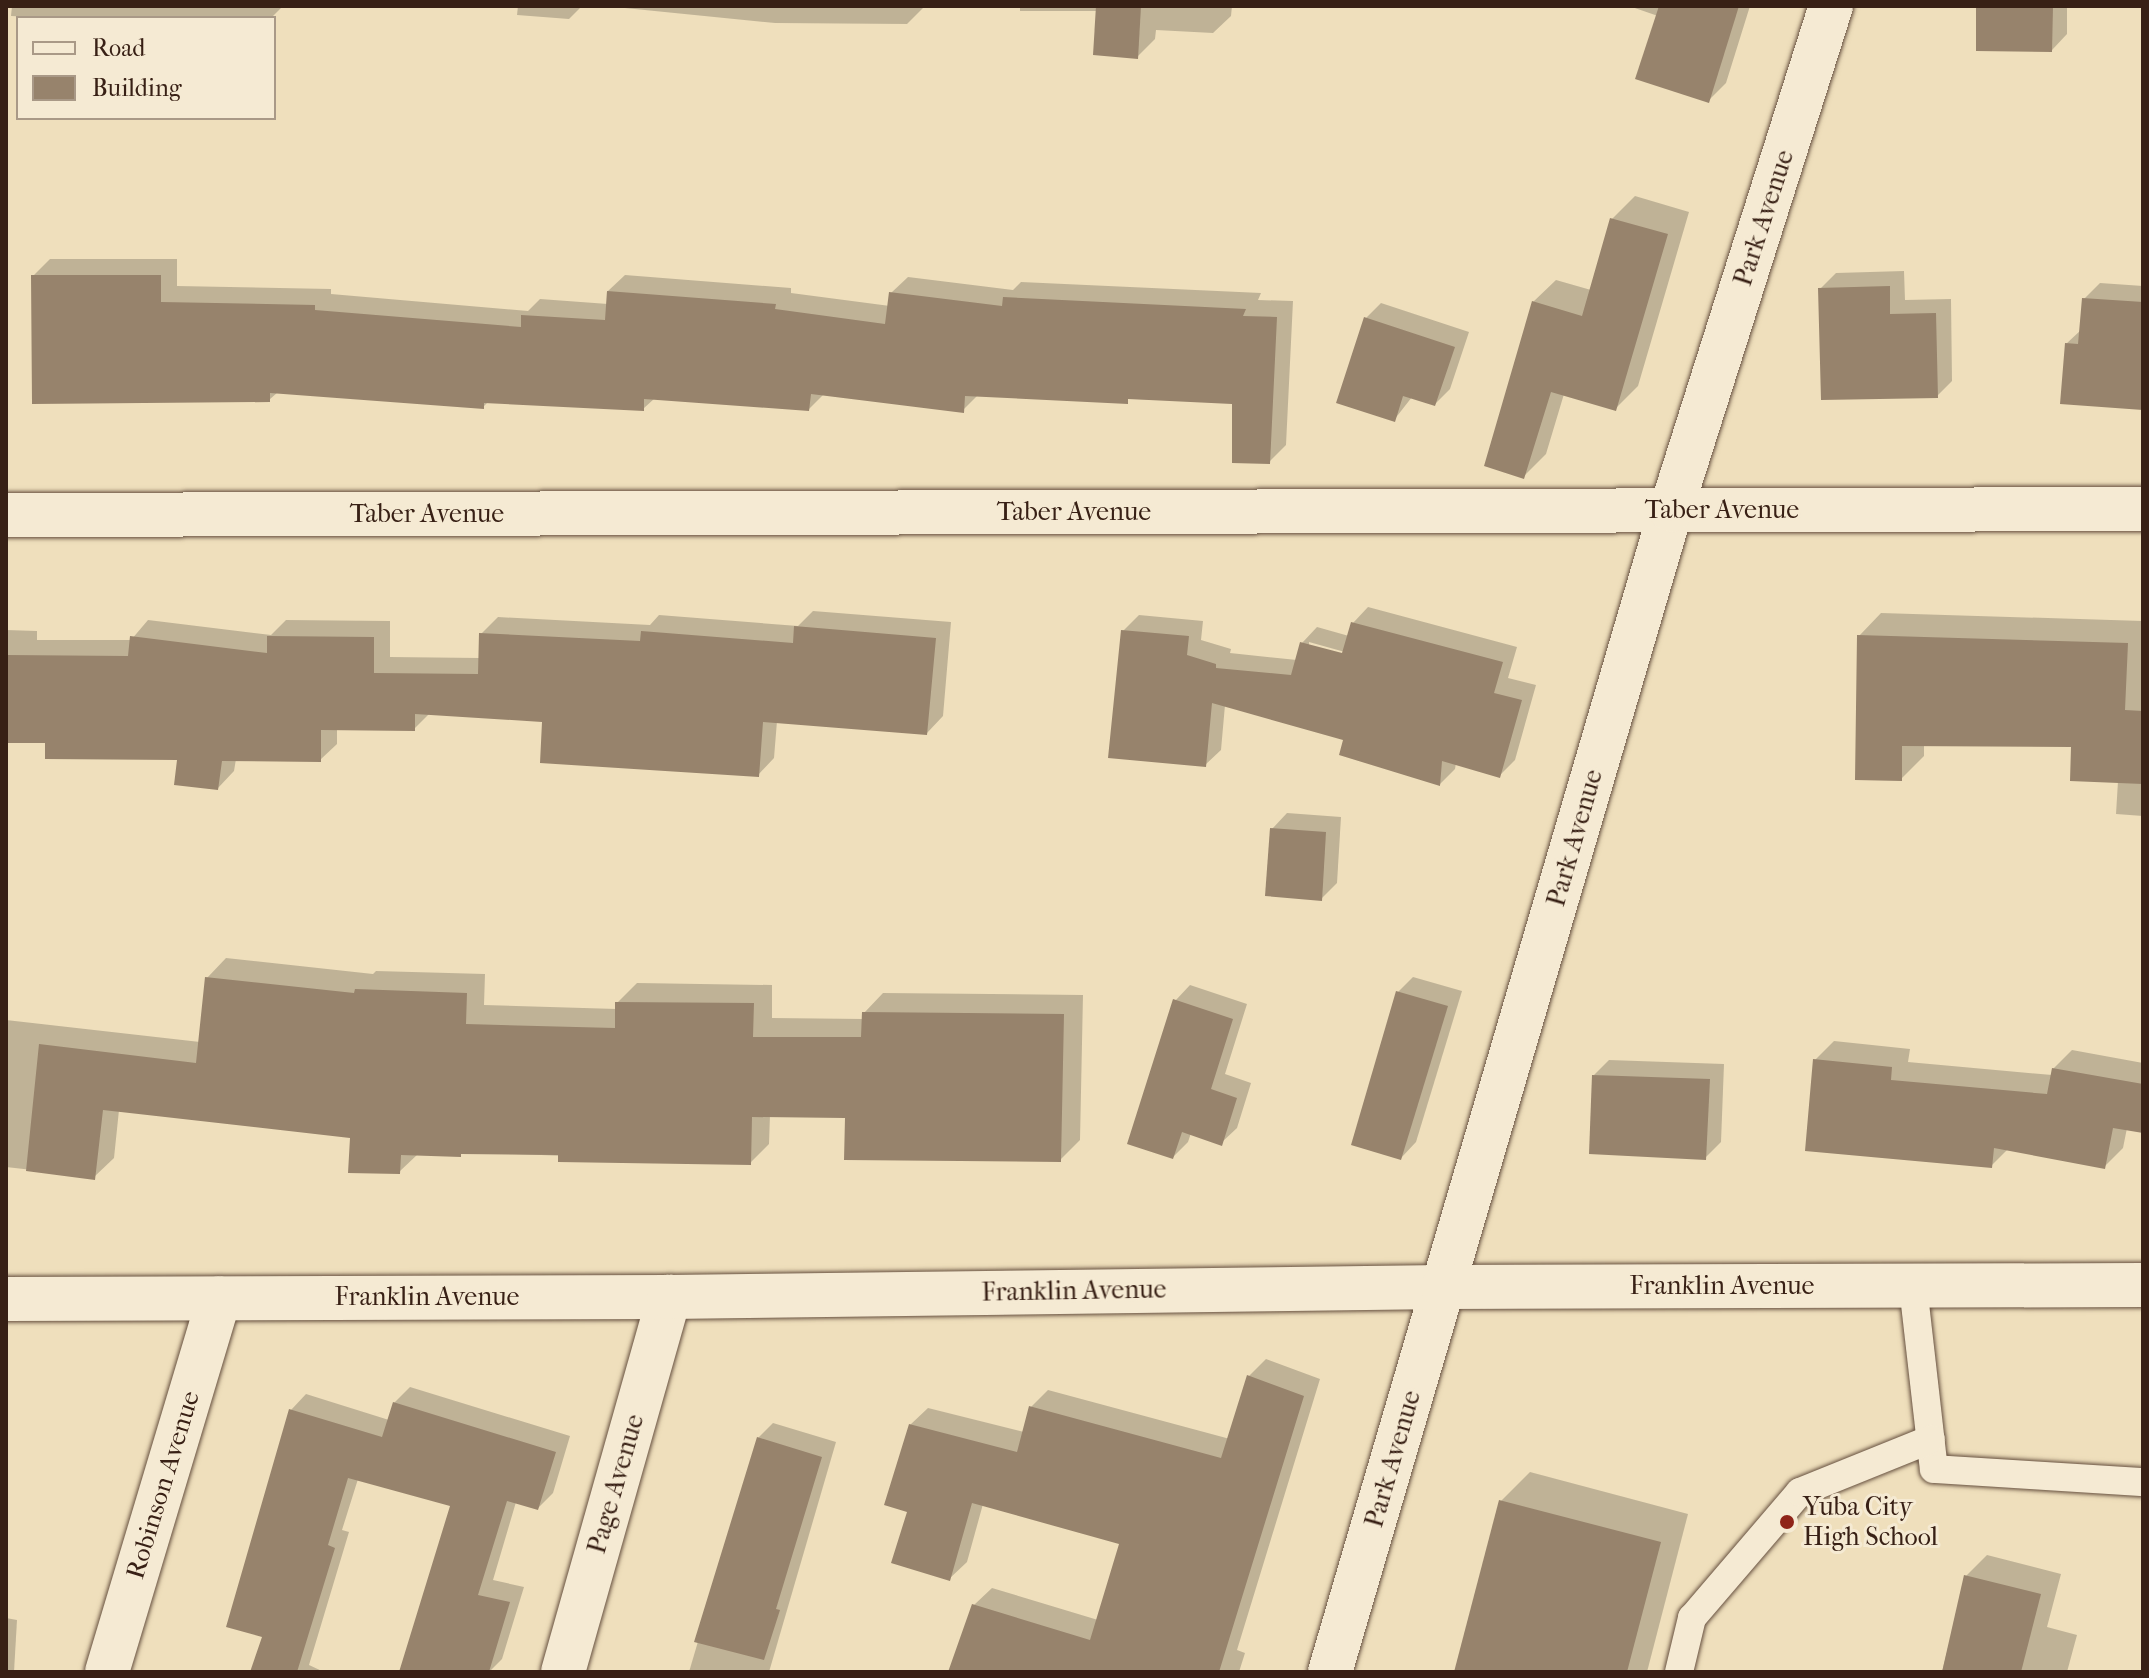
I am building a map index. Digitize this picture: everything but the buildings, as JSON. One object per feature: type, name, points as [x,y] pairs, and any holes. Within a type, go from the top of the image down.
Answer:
[{"type":"street","name":"Park Avenue","points":[[1330,1672],[1671,510],[1831,6]]},
{"type":"street","name":"Taber Avenue","points":[[6,515],[2143,509]]},
{"type":"street","name":"Franklin Avenue","points":[[6,1299],[669,1297],[1443,1287],[2143,1285]]},
{"type":"street","name":"Page Avenue","points":[[563,1672],[669,1297]]},
{"type":"street","name":"Robinson Avenue","points":[[107,1672],[219,1298]]},
{"type":"lane","points":[[1913,1286],[1934,1469],[2143,1482]]},
{"type":"lane","points":[[1679,1672],[1692,1618],[1800,1492],[1931,1439]]},
{"type":"place","name":"Yuba City High School","points":[[1787,1522]]}]
